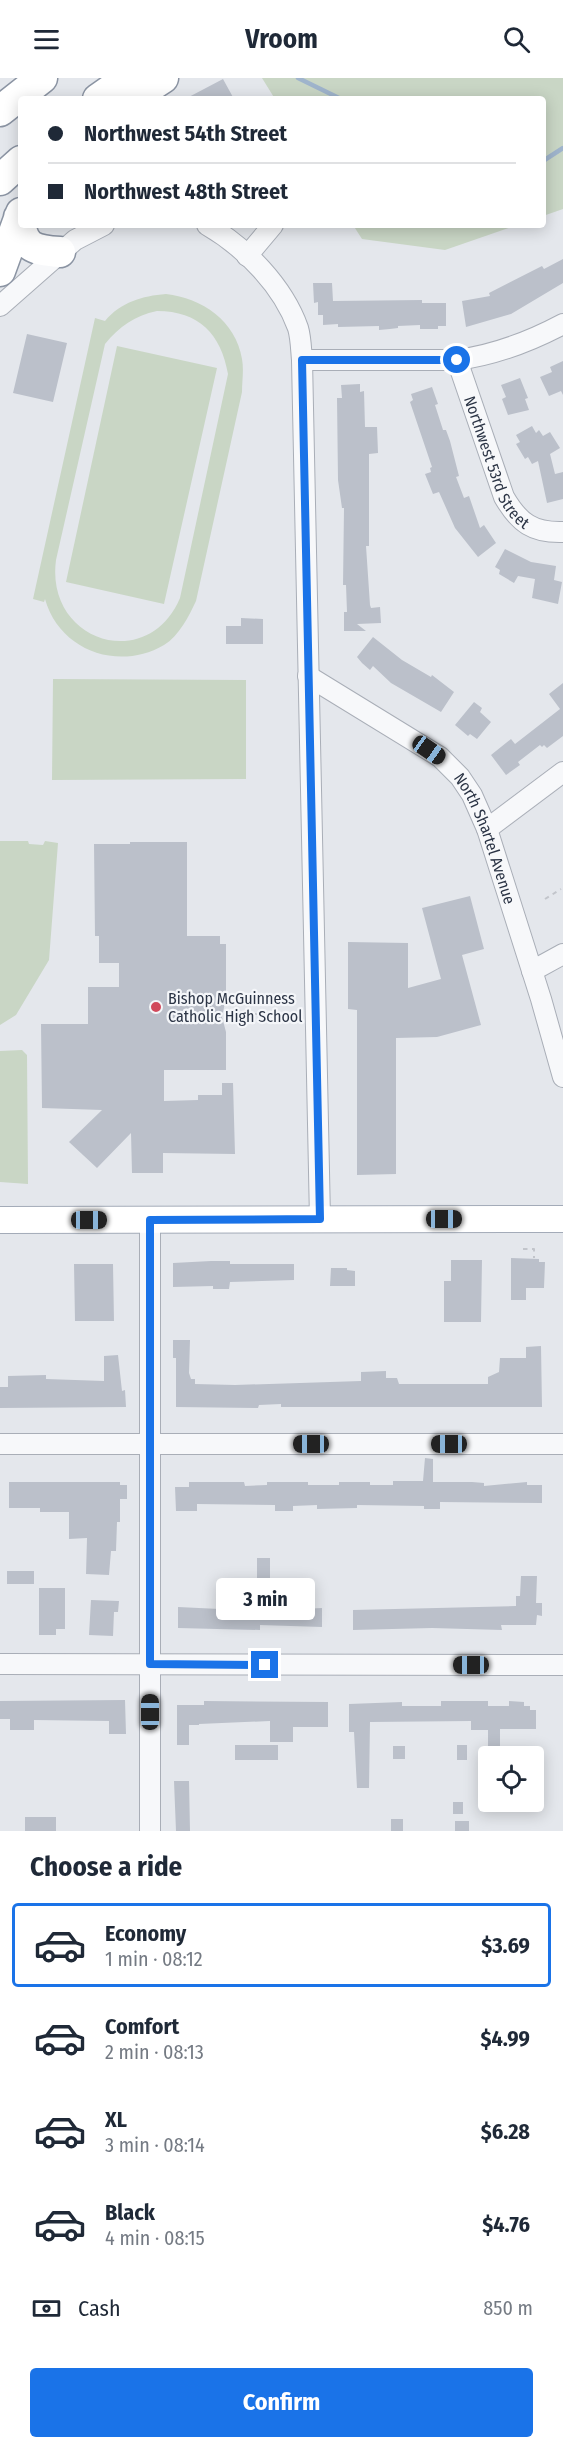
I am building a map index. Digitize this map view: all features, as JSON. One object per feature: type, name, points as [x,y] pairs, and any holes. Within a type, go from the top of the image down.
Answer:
[{"type":"highway","points":[[19,96],[42,78]]},
{"type":"highway","points":[[109,96],[141,87]]},
{"type":"highway","points":[[0,111],[18,97]]},
{"type":"highway","points":[[0,180],[18,164]]},
{"type":"highway","points":[[0,272],[18,221]]},
{"type":"highway","points":[[21,228],[22,237],[28,244],[39,250],[60,252]]},
{"type":"main road","points":[[0,1220],[563,1219]]},
{"type":"street","points":[[0,306],[60,252],[97,228]]},
{"type":"street","points":[[212,228],[247,256],[278,290],[298,330],[302,360],[320,1219]]},
{"type":"street","points":[[247,256],[270,228]]},
{"type":"street","points":[[302,360],[457,360],[509,349],[563,324]]},
{"type":"street","name":"Northwest 53rd Street","points":[[457,360],[504,497],[514,514],[530,527],[550,533],[563,532]]},
{"type":"street","name":"North Shartel Avenue","points":[[308,676],[440,757],[460,777],[472,795],[487,829],[563,1077]]},
{"type":"street","points":[[487,829],[563,772]]},
{"type":"street","points":[[532,971],[563,954]]},
{"type":"street","points":[[150,1220],[150,1831]]},
{"type":"street","points":[[0,1444],[563,1444]]},
{"type":"street","points":[[0,1664],[563,1665]]},
{"type":"path","points":[[545,899],[561,889]]},
{"type":"path","points":[[228,1014],[266,1014]]},
{"type":"path","points":[[523,1249],[534,1249],[534,1258]]},
{"type":"green space","points":[[262,78],[563,78],[563,209],[546,215],[546,96],[273,96]]},
{"type":"green space","points":[[355,228],[508,228],[445,250],[362,239]]},
{"type":"green space","points":[[166,294],[192,300],[204,306],[225,323],[233,333],[242,359],[242,392],[196,601],[187,619],[179,631],[164,645],[146,653],[110,656],[92,651],[77,643],[63,632],[52,617],[45,599],[44,602],[33,599],[95,318],[105,321],[125,305],[140,298]],"holes":[[[157,311],[172,312],[196,320],[214,336],[225,360],[228,374],[180,598],[165,622],[146,636],[124,641],[102,638],[82,628],[66,611],[57,588],[56,560],[105,344],[116,332],[134,319]]]},
{"type":"green space","points":[[117,346],[217,368],[164,604],[66,582]]},
{"type":"green space","points":[[53,679],[246,680],[246,779],[52,780]]},
{"type":"green space","points":[[0,841],[28,841],[29,844],[43,845],[45,841],[58,843],[49,960],[16,1015],[0,1025]]},
{"type":"green space","points":[[22,1050],[27,1055],[28,1184],[0,1182],[0,1051]]},
{"type":"building","points":[[223,79],[232,96],[191,96]]},
{"type":"building","points":[[563,259],[563,283],[511,314],[466,327],[462,301],[490,296],[489,293],[542,266],[544,269]]},
{"type":"building","points":[[313,283],[332,283],[333,301],[422,300],[422,303],[446,303],[446,326],[438,326],[438,329],[420,329],[420,325],[398,326],[398,328],[379,330],[379,326],[323,325],[323,315],[318,315],[318,302],[314,303]]},
{"type":"building","points":[[27,334],[67,343],[53,402],[13,393]]},
{"type":"building","points":[[563,361],[563,395],[561,391],[549,396],[540,377],[552,372],[550,367]]},
{"type":"building","points":[[520,378],[528,398],[525,399],[529,410],[508,415],[502,399],[506,397],[501,385]]},
{"type":"building","points":[[360,384],[360,392],[364,391],[365,427],[377,427],[378,453],[369,454],[369,546],[366,546],[370,605],[371,608],[380,607],[381,623],[357,624],[366,631],[344,631],[344,612],[347,612],[346,585],[343,585],[344,508],[342,508],[338,480],[337,398],[342,398],[341,385]]},
{"type":"building","points":[[432,387],[443,430],[446,430],[450,441],[459,476],[456,477],[464,498],[469,496],[480,528],[484,525],[496,543],[478,557],[455,528],[439,492],[433,494],[425,474],[431,472],[432,467],[410,402],[413,400],[411,394]]},
{"type":"building","points":[[532,426],[536,433],[539,430],[543,436],[550,432],[560,448],[550,454],[555,474],[563,472],[563,499],[547,503],[538,461],[532,464],[528,457],[525,459],[516,444],[520,442],[516,435]]},
{"type":"building","points":[[505,549],[531,562],[556,566],[554,580],[562,582],[558,604],[532,598],[535,579],[518,576],[514,583],[499,574],[500,570],[495,567]]},
{"type":"building","points":[[241,618],[263,619],[263,644],[226,644],[226,626],[241,626]]},
{"type":"building","points":[[373,637],[402,660],[431,677],[432,675],[454,692],[441,712],[391,683],[373,666],[370,670],[362,663],[357,657]]},
{"type":"building","points":[[563,683],[563,736],[547,748],[540,745],[518,762],[520,765],[506,775],[491,755],[511,739],[515,744],[560,709],[549,694]]},
{"type":"building","points":[[474,702],[482,708],[480,712],[491,722],[477,739],[470,734],[468,736],[455,725]]},
{"type":"building","name":"Bishop McGuinness Catholic High School","points":[[130,842],[187,842],[187,936],[220,936],[220,944],[226,944],[226,998],[222,1017],[226,1032],[226,1070],[164,1070],[164,1101],[198,1100],[198,1095],[222,1095],[222,1083],[233,1083],[235,1154],[163,1153],[163,1173],[132,1173],[131,1133],[97,1168],[69,1142],[102,1110],[42,1108],[41,1024],[88,1024],[88,987],[119,987],[119,963],[99,963],[99,936],[95,936],[94,844],[130,844]]},
{"type":"building","points":[[470,896],[484,949],[462,955],[481,1025],[437,1037],[396,1038],[396,1174],[357,1175],[357,1010],[348,1009],[348,942],[408,943],[408,988],[441,979],[422,908]]},
{"type":"building","points":[[511,1258],[539,1259],[539,1262],[545,1262],[544,1288],[526,1288],[526,1300],[511,1300]]},
{"type":"building","points":[[451,1260],[482,1260],[481,1322],[444,1322],[444,1281],[451,1281]]},
{"type":"building","points":[[230,1261],[230,1264],[294,1264],[294,1280],[230,1282],[229,1289],[213,1289],[213,1286],[173,1287],[173,1263]]},
{"type":"building","points":[[74,1264],[113,1264],[114,1321],[75,1321]]},
{"type":"building","points":[[331,1268],[347,1268],[347,1270],[355,1271],[355,1286],[330,1286]]},
{"type":"building","points":[[173,1340],[190,1340],[189,1373],[191,1379],[195,1379],[195,1384],[235,1385],[361,1381],[361,1372],[386,1371],[386,1378],[397,1378],[399,1384],[488,1384],[488,1377],[499,1372],[500,1358],[526,1358],[526,1347],[541,1346],[542,1407],[281,1407],[281,1404],[259,1405],[258,1408],[176,1407],[176,1358],[173,1358]]},
{"type":"building","points":[[118,1355],[126,1407],[0,1408],[0,1387],[8,1387],[8,1376],[46,1375],[46,1379],[104,1381],[104,1356]]},
{"type":"building","points":[[425,1458],[433,1459],[433,1482],[472,1482],[484,1483],[484,1486],[527,1482],[527,1485],[542,1485],[542,1503],[440,1502],[440,1509],[424,1509],[424,1506],[357,1505],[357,1508],[317,1509],[317,1505],[293,1506],[293,1511],[275,1511],[275,1505],[197,1504],[197,1511],[176,1511],[175,1487],[189,1487],[189,1482],[244,1482],[245,1486],[267,1485],[267,1482],[339,1485],[339,1482],[370,1482],[370,1485],[393,1485],[393,1481],[423,1481]]},
{"type":"building","points":[[9,1482],[120,1482],[120,1485],[127,1485],[127,1499],[120,1499],[116,1551],[111,1551],[109,1575],[86,1574],[87,1538],[69,1539],[69,1512],[40,1512],[40,1508],[9,1508]]},
{"type":"building","points":[[257,1558],[270,1558],[270,1587],[257,1587]]},
{"type":"building","points":[[7,1571],[34,1571],[34,1584],[7,1584]]},
{"type":"building","points":[[521,1576],[537,1576],[536,1603],[542,1603],[542,1616],[537,1615],[536,1625],[501,1625],[502,1630],[432,1628],[353,1630],[353,1610],[516,1606],[516,1596],[520,1596]]},
{"type":"building","points":[[39,1588],[65,1588],[65,1629],[56,1629],[56,1635],[39,1635]]},
{"type":"building","points":[[91,1600],[119,1601],[118,1612],[114,1612],[113,1636],[89,1635]]},
{"type":"building","points":[[178,1607],[260,1611],[322,1608],[322,1627],[260,1625],[260,1630],[178,1628]]},
{"type":"building","points":[[125,1700],[126,1734],[109,1734],[109,1721],[34,1720],[34,1730],[10,1730],[10,1719],[0,1719],[0,1701]]},
{"type":"building","points":[[204,1701],[328,1702],[328,1727],[293,1727],[293,1742],[270,1742],[270,1721],[189,1725],[189,1745],[177,1745],[177,1705],[204,1705]]},
{"type":"building","points":[[441,1701],[488,1701],[488,1706],[509,1706],[509,1701],[524,1702],[524,1706],[530,1706],[530,1710],[536,1710],[536,1729],[500,1729],[500,1746],[488,1746],[488,1730],[471,1730],[471,1721],[370,1722],[369,1788],[357,1788],[354,1732],[349,1732],[349,1704],[402,1702],[402,1706],[441,1706]]},
{"type":"building","points":[[235,1745],[278,1745],[278,1760],[235,1760]]},
{"type":"building","points":[[457,1745],[467,1745],[467,1760],[457,1760]]},
{"type":"building","points":[[393,1746],[405,1746],[405,1759],[393,1759]]},
{"type":"building","points":[[174,1781],[189,1781],[190,1831],[176,1831]]},
{"type":"building","points":[[453,1802],[463,1802],[463,1814],[453,1814]]},
{"type":"building","points":[[25,1817],[56,1817],[56,1831],[25,1831]]},
{"type":"building","points":[[391,1819],[403,1819],[403,1831],[391,1831]]},
{"type":"building","points":[[455,1821],[469,1821],[469,1831],[455,1831]]},
{"type":"waterway","points":[[298,78],[335,96]]},
{"type":"waterway","points":[[546,159],[563,148]]},
{"type":"place","name":"Bishop McGuinness Catholic High School","points":[[156,1007]]},
{"type":"route","points":[[265,1665],[150,1664],[150,1220],[320,1219],[320,1120],[302,360],[457,360]]}]
